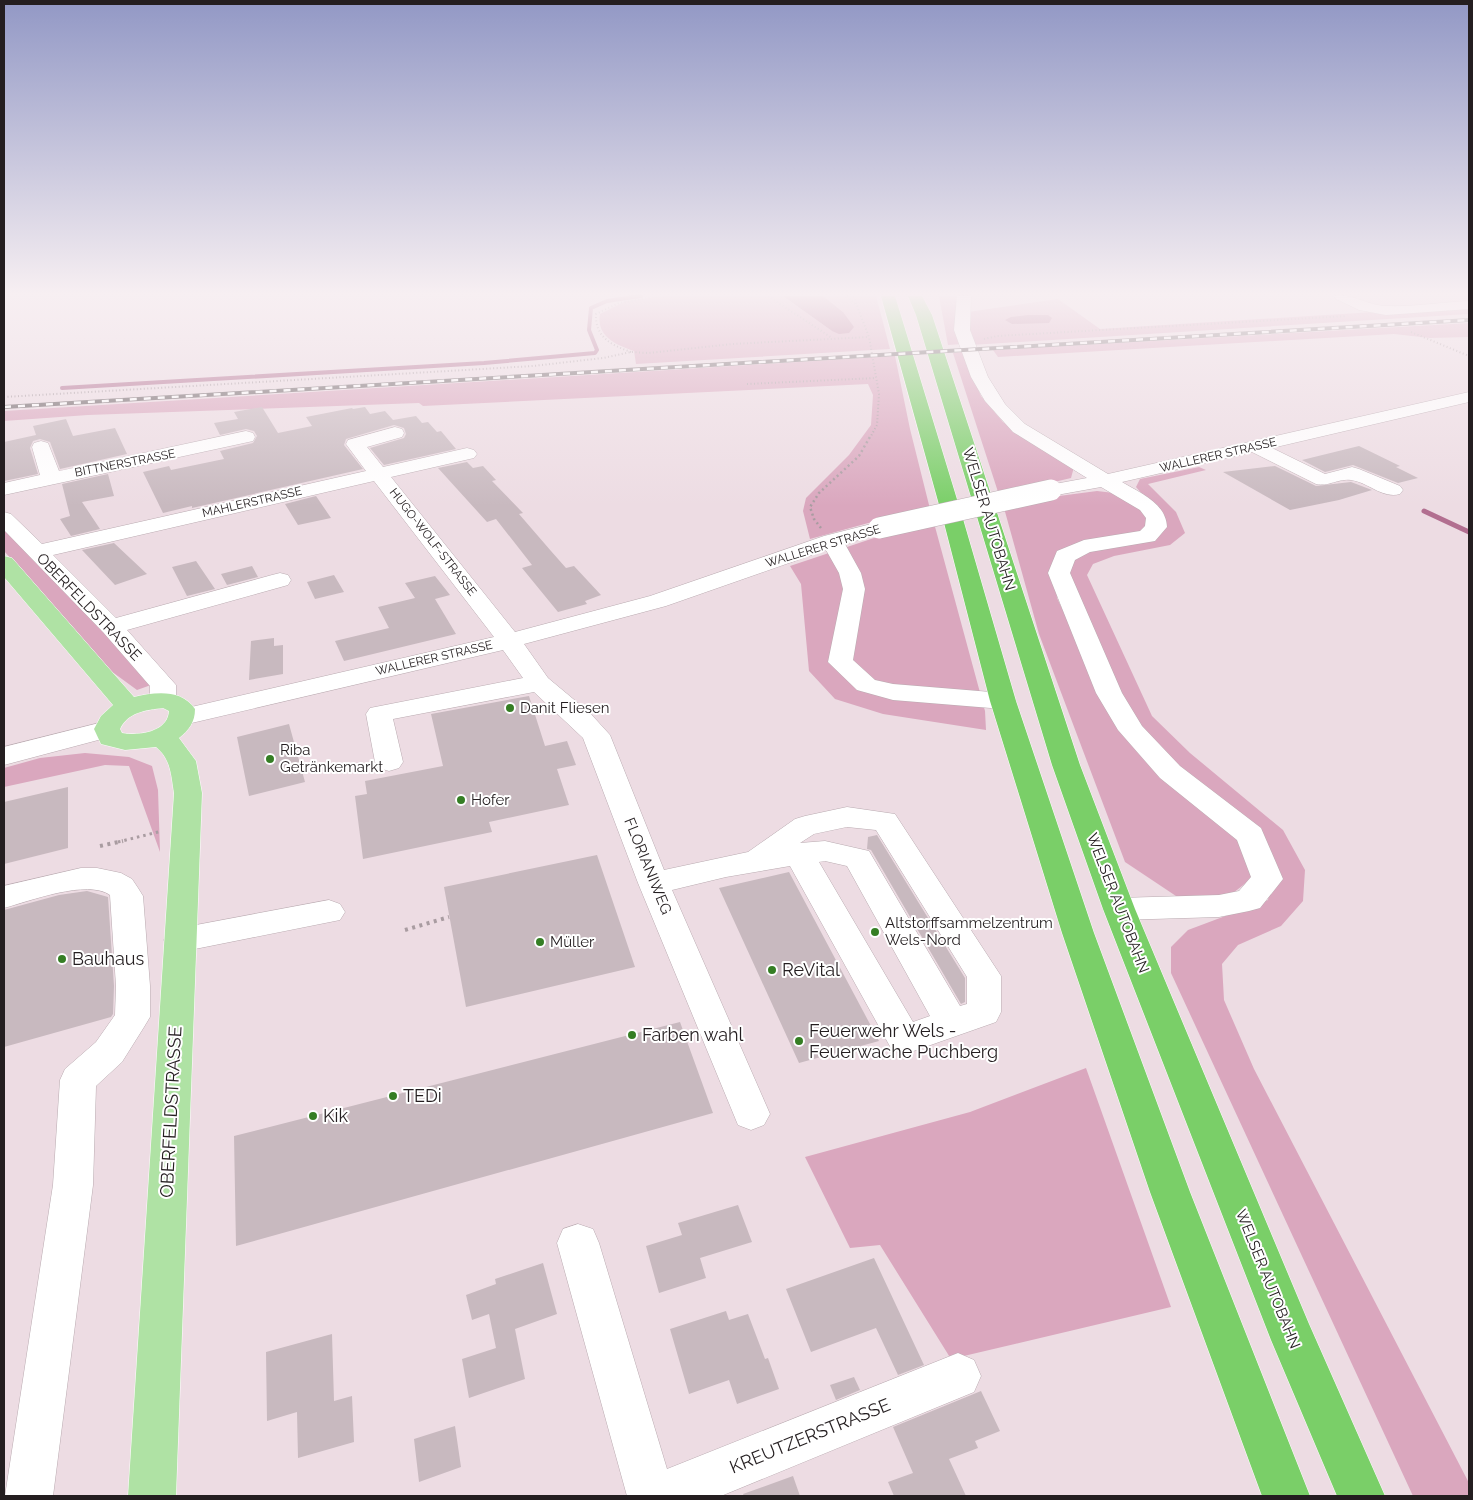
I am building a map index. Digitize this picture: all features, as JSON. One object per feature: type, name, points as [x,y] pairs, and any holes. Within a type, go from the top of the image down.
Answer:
[{"type":"highway","points":[[908,366],[1003,701],[1078,934],[1163,1174],[1286,1496]]},
{"type":"highway","name":"WELSER AUTOBAHN","points":[[940,366],[1066,765],[1119,909],[1249,1232],[1361,1496]]},
{"type":"main road","points":[[4,563],[129,707]]},
{"type":"main road","points":[[146,701],[173,709],[179,724],[161,737],[142,742],[124,743],[111,738],[107,729],[110,721],[129,707],[146,701]]},
{"type":"main road","name":"OBERFELDSTRASSE","points":[[152,1496],[188,793],[181,756],[161,737]]},
{"type":"street","points":[[975,366],[985,392],[996,406],[1019,428],[1148,506],[1156,517],[1156,527],[1147,536],[1084,547],[1064,556],[1058,574],[1109,693],[1131,730],[1170,772],[1250,835],[1267,878],[1249,900],[1219,906],[1119,909]]},
{"type":"street","name":"WALLERER STRASSE","points":[[173,709],[509,641],[658,600],[832,541],[878,528],[1051,490],[1106,480],[1469,397]]},
{"type":"street","points":[[1276,458],[1469,411]]},
{"type":"street","name":"HUGO-WOLF-STRASSE","points":[[395,433],[355,444],[380,473],[509,641]]},
{"type":"street","name":"BITTNERSTRASSE","points":[[4,489],[246,438]]},
{"type":"street","points":[[1254,446],[1323,480],[1352,473],[1393,490]]},
{"type":"street","points":[[41,447],[51,478]]},
{"type":"street","name":"MAHLERSTRASSE","points":[[37,552],[468,454]]},
{"type":"street","name":"OBERFELDSTRASSE","points":[[4,518],[111,627],[163,686],[173,709]]},
{"type":"street","points":[[832,541],[850,573],[854,589],[840,662],[866,685],[892,692],[1003,701]]},
{"type":"street","points":[[111,627],[280,580]]},
{"type":"street","name":"FLORIANIWEG","points":[[509,641],[539,683],[581,719],[596,735],[654,883],[751,1114]]},
{"type":"street","points":[[389,762],[379,714],[539,683]]},
{"type":"street","points":[[4,756],[107,729]]},
{"type":"street","points":[[753,862],[805,826],[847,817],[885,821],[984,976],[984,1012],[905,1040],[800,854]]},
{"type":"street","points":[[654,883],[800,854],[825,851],[858,858],[952,1023]]},
{"type":"street","points":[[4,897],[63,882],[89,878],[108,880],[120,886],[127,896],[132,986],[132,1017],[109,1052],[78,1080],[73,1185],[32,1470],[30,1496]]},
{"type":"street","points":[[180,940],[330,912]]},
{"type":"street","points":[[578,1242],[651,1496]]},
{"type":"street","name":"KREUTZERSTRASSE","points":[[662,1496],[958,1376]]},
{"type":"path","points":[[4,397],[533,366]]},
{"type":"path","points":[[832,541],[814,519],[810,507],[818,493],[859,456],[877,425],[879,394],[874,366]]},
{"type":"path","points":[[747,384],[876,378]]},
{"type":"path","points":[[100,846],[168,830]]},
{"type":"path","points":[[405,930],[449,917]]},
{"type":"shaded area","points":[[733,366],[897,366],[910,429],[930,509],[810,539],[803,511],[806,498],[849,455],[871,425],[873,395],[868,384],[423,406],[419,403],[88,415],[4,421],[4,411]]},
{"type":"shaded area","points":[[957,366],[968,366],[981,396],[1003,422],[1074,467],[1071,478],[999,495]]},
{"type":"shaded area","points":[[1199,467],[1206,470],[1148,484],[1176,512],[1185,533],[1170,545],[1114,556],[1093,564],[1087,575],[1152,716],[1190,753],[1283,830],[1305,870],[1303,901],[1281,926],[1238,945],[1222,964],[1224,1000],[1254,1069],[1469,1483],[1469,1496],[1413,1496],[1171,973],[1171,947],[1188,930],[1268,900],[1273,867],[1130,721],[1067,567],[1082,551],[1142,542],[1163,518],[1136,487],[1140,479]]},
{"type":"shaded area","points":[[1097,491],[1114,493],[1142,505],[1151,520],[1140,535],[1054,560],[1057,598],[1118,725],[1243,839],[1256,875],[1228,897],[1179,898],[1125,862],[1039,634],[1004,508],[1059,496]]},
{"type":"shaded area","points":[[934,523],[985,711],[986,730],[883,714],[835,699],[809,671],[801,584],[790,566],[886,534]]},
{"type":"shaded area","points":[[4,528],[64,582],[151,685],[137,690],[111,671],[4,551]]},
{"type":"shaded area","points":[[85,753],[129,757],[152,766],[158,790],[160,852],[129,766],[105,765],[4,787],[4,768],[40,758]]},
{"type":"shaded area","points":[[1086,1068],[1171,1307],[951,1359],[880,1245],[850,1248],[805,1157],[970,1112]]},
{"type":"building","points":[[262,407],[278,433],[312,426],[306,417],[352,408],[365,407],[370,414],[385,411],[393,420],[416,416],[422,423],[428,422],[437,432],[441,431],[456,449],[384,465],[370,448],[404,438],[406,434],[404,428],[394,425],[346,439],[344,445],[363,469],[163,513],[143,472],[169,466],[171,470],[224,459],[220,451],[253,443],[257,436],[254,431],[246,429],[220,435],[214,423],[238,419],[234,412]]},
{"type":"building","points":[[66,419],[73,436],[115,428],[127,454],[60,469],[50,442],[40,439],[33,441],[30,448],[38,474],[4,481],[4,442],[36,435],[33,426]]},
{"type":"building","points":[[1359,446],[1400,466],[1396,467],[1418,478],[1398,483],[1353,465],[1325,472],[1302,460]]},
{"type":"building","points":[[467,462],[473,468],[483,466],[496,480],[492,481],[523,513],[519,514],[566,568],[574,566],[601,595],[585,601],[587,604],[558,612],[522,568],[532,565],[496,519],[487,522],[438,468]]},
{"type":"building","points":[[1275,466],[1316,486],[1351,482],[1372,490],[1339,500],[1290,510],[1223,472]]},
{"type":"building","points":[[108,474],[114,496],[82,502],[100,529],[71,536],[60,519],[70,516],[62,484]]},
{"type":"building","points":[[316,496],[331,518],[298,525],[285,504]]},
{"type":"building","points":[[114,543],[147,574],[115,585],[82,550]]},
{"type":"building","points":[[196,561],[215,589],[187,596],[172,567]]},
{"type":"building","points":[[252,566],[258,577],[227,585],[221,574]]},
{"type":"building","points":[[334,575],[344,592],[315,599],[307,582]]},
{"type":"building","points":[[435,576],[450,595],[435,599],[456,634],[344,661],[335,641],[389,628],[378,607],[415,598],[405,583]]},
{"type":"building","points":[[274,638],[274,646],[283,645],[283,674],[249,680],[251,641]]},
{"type":"building","name":"Hofer","points":[[529,696],[545,746],[567,741],[576,765],[557,769],[569,805],[489,822],[492,832],[363,859],[355,796],[367,794],[365,781],[443,766],[431,714]]},
{"type":"building","name":"Riba Getränkemarkt","points":[[289,724],[305,782],[249,796],[237,737]]},
{"type":"building","points":[[68,787],[68,848],[4,864],[4,802]]},
{"type":"building","points":[[877,835],[965,978],[965,1002],[961,1004],[871,850],[867,849],[868,837]]},
{"type":"building","name":"Müller","points":[[597,855],[635,967],[466,1007],[444,887]]},
{"type":"building","points":[[789,872],[879,1041],[799,1063],[719,888]]},
{"type":"building","name":"Bauhaus","points":[[87,891],[108,897],[114,986],[113,1014],[111,1017],[4,1047],[4,910],[59,895]]},
{"type":"building","points":[[680,1022],[713,1113],[236,1246],[234,1136]]},
{"type":"building","points":[[738,1205],[752,1242],[700,1258],[706,1278],[659,1293],[646,1246],[682,1235],[678,1223]]},
{"type":"building","points":[[874,1258],[924,1365],[898,1375],[876,1328],[811,1352],[786,1289]]},
{"type":"building","points":[[543,1263],[557,1314],[515,1329],[525,1379],[469,1398],[462,1359],[496,1348],[489,1314],[472,1320],[466,1295],[496,1284],[495,1279]]},
{"type":"building","points":[[726,1311],[729,1320],[748,1314],[765,1359],[768,1358],[779,1389],[737,1404],[729,1380],[689,1394],[670,1329]]},
{"type":"building","points":[[332,1334],[334,1401],[352,1396],[354,1442],[298,1458],[297,1412],[267,1421],[266,1352]]},
{"type":"building","points":[[854,1377],[860,1390],[836,1400],[830,1385]]},
{"type":"building","points":[[981,1391],[1000,1431],[975,1441],[978,1448],[949,1459],[966,1496],[894,1496],[888,1482],[913,1473],[893,1427]]},
{"type":"building","points":[[455,1426],[461,1467],[419,1482],[414,1439]]},
{"type":"building","points":[[793,1476],[800,1496],[744,1496],[743,1494]]},
{"type":"waterway","points":[[62,388],[433,366]]},
{"type":"waterway","points":[[1424,511],[1469,532]]},
{"type":"railway","points":[[4,407],[694,366]]},
{"type":"place","name":"Danit Fliesen","points":[[510,708]]},
{"type":"place","name":"Riba Getränkemarkt","points":[[270,759]]},
{"type":"place","name":"Hofer","points":[[461,800]]},
{"type":"place","name":"Altstorffsammelzentrum Wels-Nord","points":[[875,932]]},
{"type":"place","name":"Müller","points":[[540,942]]},
{"type":"place","name":"Bauhaus","points":[[62,959]]},
{"type":"place","name":"ReVital","points":[[772,970]]},
{"type":"place","name":"Farben wahl","points":[[632,1035]]},
{"type":"place","name":"Feuerwehr Wels - Feuerwache Puchberg","points":[[799,1041]]},
{"type":"place","name":"TEDi","points":[[393,1096]]},
{"type":"place","name":"Kik","points":[[313,1116]]}]
